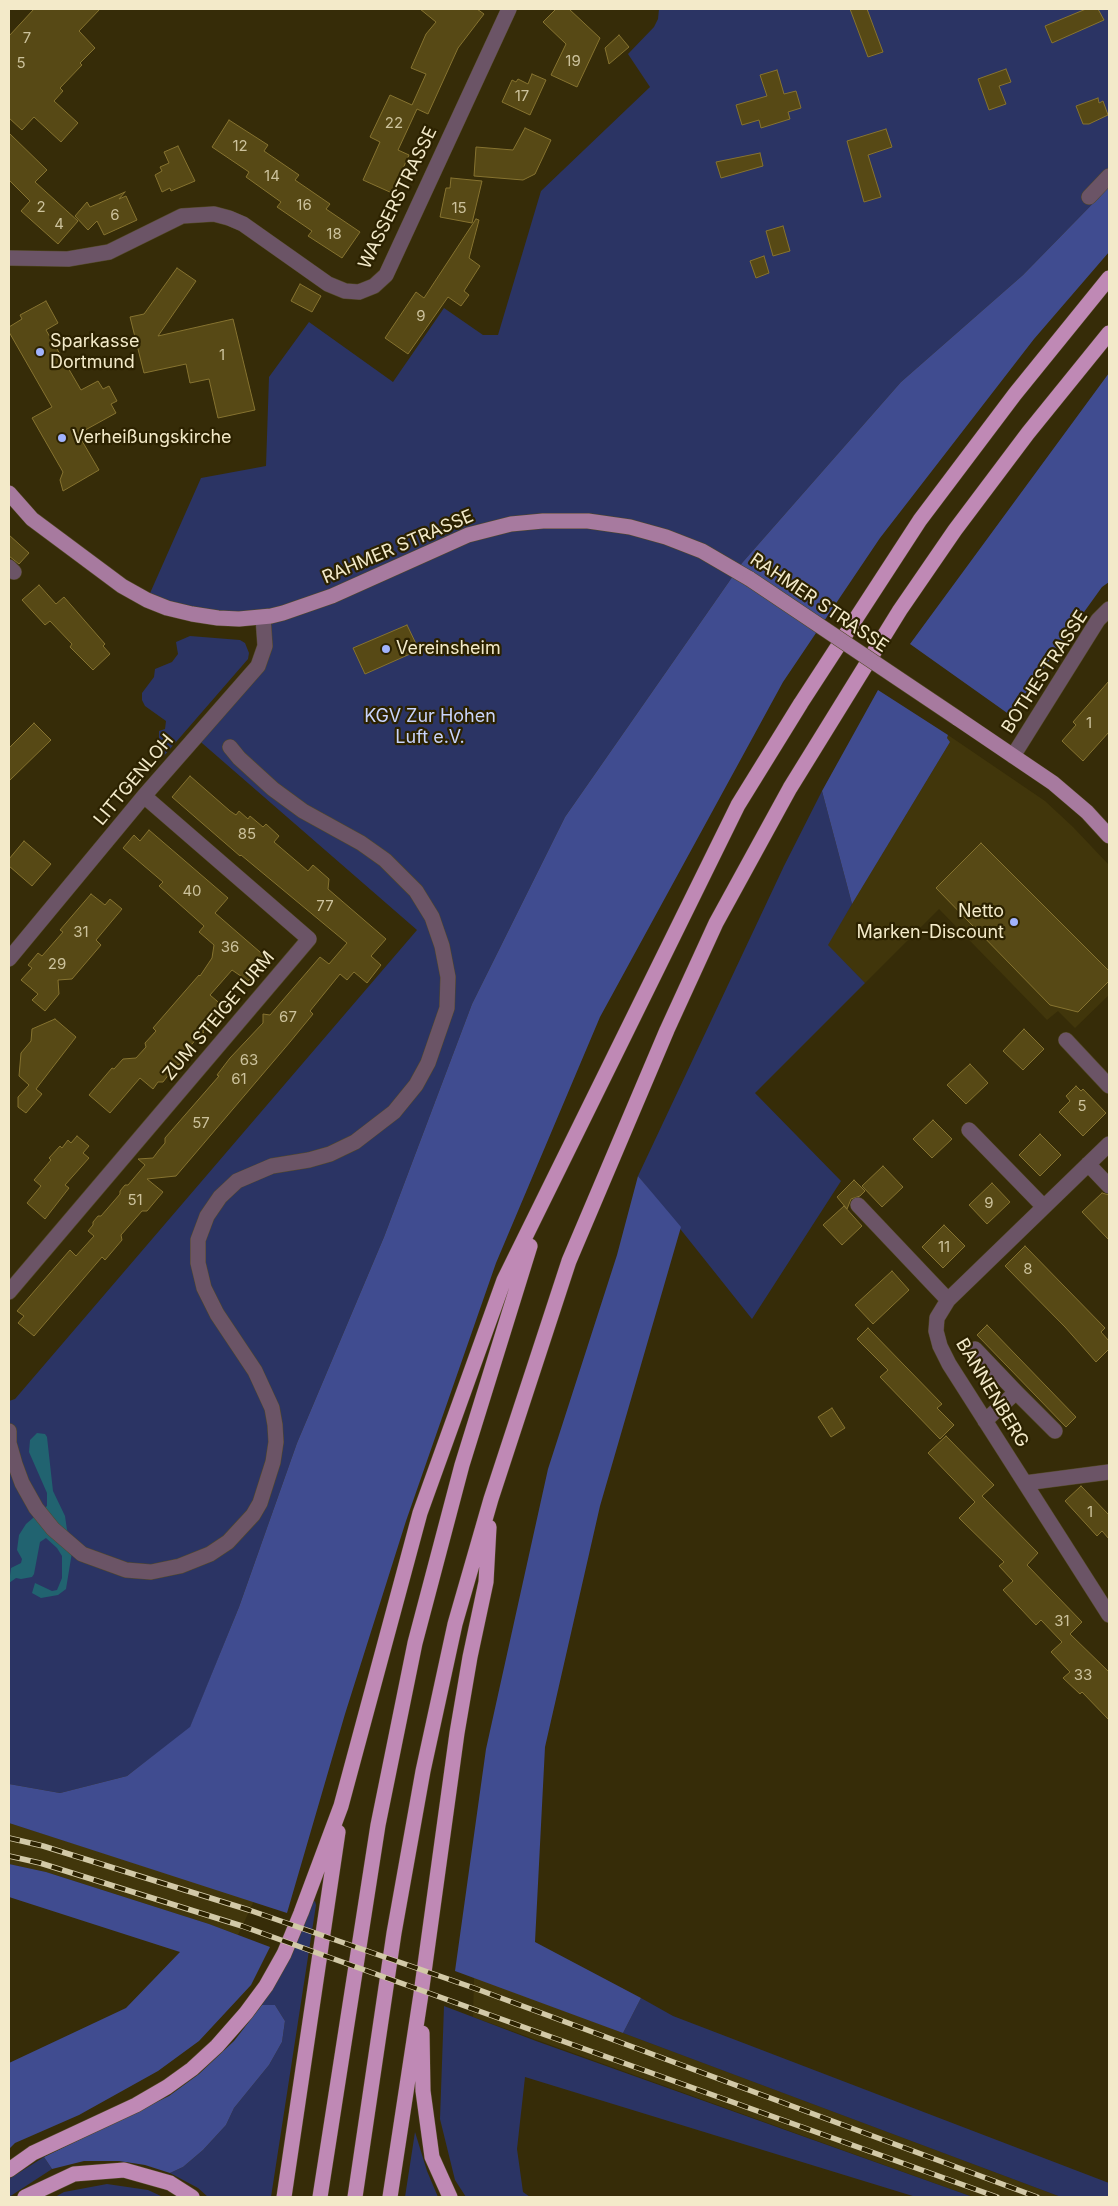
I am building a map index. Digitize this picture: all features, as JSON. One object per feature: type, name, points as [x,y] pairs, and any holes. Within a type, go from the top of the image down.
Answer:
[{"type":"highway","points":[[9,2170],[33,2153],[136,2105],[167,2087],[192,2069],[217,2046],[246,2013],[266,1986],[284,1954],[341,1806],[420,1513],[504,1280],[542,1207],[738,806],[801,702],[920,520],[1015,394],[1109,278]]},
{"type":"highway","points":[[355,2197],[394,1933],[423,1771],[455,1624],[491,1498],[569,1261],[667,1030],[716,923],[752,855],[828,725],[933,562],[1028,433],[1109,333]]},
{"type":"highway","points":[[320,2197],[378,1825],[415,1643],[462,1465],[542,1207]]},
{"type":"highway","points":[[390,2197],[421,1994],[456,1733],[486,1582],[491,1498]]},
{"type":"highway","points":[[284,2197],[341,1806]]},
{"type":"highway","points":[[421,1994],[423,2091],[428,2129],[432,2157],[450,2197]]},
{"type":"highway","points":[[25,2197],[74,2174],[124,2170],[170,2184],[192,2197]]},
{"type":"main road","name":"RAHMER STRASSE","points":[[9,493],[32,519],[63,544],[105,575],[147,600],[192,614],[239,619],[263,617],[292,610],[332,596],[468,535],[512,524],[543,521],[588,521],[630,527],[666,537],[702,551],[750,579],[957,718],[1070,797],[1109,836]]},
{"type":"street","name":"WASSERSTRASSE","points":[[9,258],[68,259],[109,252],[182,216],[214,214],[244,224],[328,284],[345,291],[359,292],[374,286],[381,281],[389,268],[509,9]]},
{"type":"street","points":[[1089,196],[1109,176]]},
{"type":"street","name":"BOTHESTRASSE","points":[[1013,756],[1098,620],[1109,609]]},
{"type":"street","name":"LITTGENLOH","points":[[9,958],[144,796],[258,666],[264,646],[263,617]]},
{"type":"street","points":[[9,1431],[9,1443],[15,1464],[22,1483],[36,1508],[68,1543],[82,1554],[126,1570],[151,1572],[180,1566],[210,1554],[222,1546],[253,1515],[260,1503],[271,1472],[276,1442],[272,1408],[255,1371],[233,1339],[204,1288],[198,1263],[198,1240],[207,1216],[220,1197],[237,1181],[272,1166],[309,1160],[330,1154],[355,1142],[394,1112],[416,1086],[428,1064],[447,1008],[448,977],[442,946],[432,917],[416,892],[385,860],[361,843],[303,811],[273,789],[238,758],[230,747]]},
{"type":"street","name":"ZUM STEIGETURM","points":[[11,1284],[309,939],[144,796]]},
{"type":"street","points":[[1066,1040],[1109,1086]]},
{"type":"street","points":[[970,1130],[1044,1207]]},
{"type":"street","name":"BANNENBERG","points":[[1109,1144],[948,1300],[937,1318],[936,1331],[940,1346],[949,1364],[1109,1615]]},
{"type":"street","points":[[1088,1164],[1109,1186]]},
{"type":"street","points":[[858,1205],[948,1300]]},
{"type":"street","points":[[975,1349],[1055,1431]]},
{"type":"street","points":[[985,1421],[1016,1392]]},
{"type":"street","points":[[1025,1483],[1109,1472]]},
{"type":"shaded area","points":[[1109,187],[1109,252],[1034,339],[880,538],[783,682],[600,1017],[496,1263],[406,1521],[345,1714],[287,1913],[9,1823],[9,1784],[60,1793],[127,1776],[190,1727],[239,1607],[297,1443],[384,1237],[472,1004],[565,817],[742,563],[901,382],[1023,275]]},
{"type":"shaded area","points":[[1109,373],[1109,582],[1102,587],[1010,715],[910,644]]},
{"type":"shaded area","points":[[878,690],[948,735],[947,738],[950,742],[852,904],[822,791]]},
{"type":"shaded area","points":[[948,735],[1045,801],[1109,865],[1109,995],[1075,1028],[1058,1011],[1047,1020],[939,909],[865,983],[827,945],[950,742],[947,738]]},
{"type":"shaded area","points":[[638,1176],[681,1227],[600,1506],[545,1747],[535,1942],[641,1998],[623,2033],[455,1971],[486,1749],[548,1469],[617,1255]]},
{"type":"shaded area","points":[[37,1433],[45,1434],[47,1437],[53,1491],[65,1516],[67,1530],[74,1540],[66,1589],[58,1595],[41,1598],[32,1593],[35,1583],[52,1591],[57,1590],[62,1578],[62,1556],[57,1548],[46,1538],[40,1542],[32,1577],[16,1578],[9,1583],[11,1568],[21,1563],[22,1559],[17,1550],[19,1535],[26,1524],[47,1506],[47,1493],[29,1452],[30,1440]]},
{"type":"shaded area","points":[[9,1823],[254,1901],[238,1935],[46,1872],[9,1864]]},
{"type":"shaded area","points":[[9,1864],[46,1872],[209,1924],[270,1947],[251,1985],[199,2041],[158,2071],[79,2115],[15,2143],[9,2149],[9,2063],[126,2008],[180,1952],[9,1897]]},
{"type":"shaded area","points":[[474,1977],[1061,2197],[973,2197],[473,2017]]},
{"type":"shaded area","points":[[262,2005],[275,2005],[285,2021],[282,2042],[269,2065],[234,2108],[226,2125],[203,2150],[183,2167],[170,2173],[145,2165],[119,2161],[84,2161],[52,2169],[44,2157],[169,2096],[199,2074],[234,2041]]},
{"type":"green space","name":"KGV Zur Hohen Luft e.V.","points":[[659,9],[1109,9],[1109,187],[1023,275],[901,382],[742,563],[565,817],[472,1004],[384,1237],[297,1443],[239,1607],[190,1728],[127,1776],[60,1793],[9,1784],[9,1401],[15,1399],[417,930],[195,737],[258,666],[264,619],[147,600],[201,478],[266,466],[269,377],[309,322],[393,382],[444,308],[483,335],[498,335],[541,191],[650,87],[628,54],[654,27],[658,19]]},
{"type":"green space","points":[[190,636],[240,640],[245,643],[249,653],[248,659],[163,757],[159,749],[159,731],[165,729],[166,721],[145,706],[142,700],[142,693],[154,677],[155,669],[172,662],[178,654],[176,642]]},
{"type":"green space","points":[[822,791],[852,904],[828,945],[865,983],[755,1093],[841,1181],[752,1319],[638,1176],[784,866]]},
{"type":"green space","points":[[315,1901],[316,1905],[271,2197],[208,2197],[198,2188],[170,2173],[183,2167],[203,2150],[226,2125],[234,2108],[269,2065],[282,2042],[285,2021],[275,2005],[262,2005],[289,1958],[312,1903]]},
{"type":"green space","points":[[641,1998],[673,2016],[1109,2183],[1109,2197],[1061,2197],[623,2033]]},
{"type":"green space","points":[[444,2006],[536,2041],[973,2197],[916,2197],[525,2077],[517,2149],[523,2192],[530,2197],[466,2197],[455,2180],[440,2119]]},
{"type":"green space","points":[[415,2132],[427,2171],[438,2197],[405,2197]]},
{"type":"green space","points":[[44,2157],[52,2169],[9,2197],[9,2179]]},
{"type":"green space","points":[[107,2184],[148,2190],[163,2197],[55,2197],[64,2192]]},
{"type":"building","points":[[34,9],[100,9],[79,31],[95,48],[60,88],[63,91],[54,101],[78,123],[61,142],[34,117],[22,130],[9,118],[9,36]]},
{"type":"building","points":[[420,9],[477,9],[484,14],[458,48],[428,114],[417,109],[398,150],[409,155],[392,193],[363,180],[380,142],[370,137],[390,95],[412,105],[426,74],[411,68],[426,34],[436,22]]},
{"type":"building","points":[[556,9],[569,9],[600,38],[577,87],[551,75],[566,44],[543,22]]},
{"type":"building","points":[[850,9],[867,9],[883,52],[868,57]]},
{"type":"building","points":[[1086,9],[1098,9],[1104,20],[1052,43],[1045,26]]},
{"type":"building","points":[[619,35],[629,47],[609,64],[605,48]]},
{"type":"building","points":[[1006,69],[1011,82],[999,86],[1006,104],[989,110],[978,79]]},
{"type":"building","points":[[777,70],[784,94],[796,91],[801,108],[788,112],[790,119],[761,128],[759,120],[742,125],[736,105],[767,96],[760,75]]},
{"type":"building","points":[[532,74],[546,80],[530,115],[502,102],[512,80],[516,82],[518,79],[528,84]]},
{"type":"building","points":[[1098,98],[1099,103],[1103,101],[1108,115],[1089,124],[1083,124],[1076,106]]},
{"type":"building","points":[[229,120],[268,145],[264,151],[299,175],[295,180],[330,204],[326,209],[360,232],[342,258],[308,236],[312,231],[277,207],[281,202],[246,177],[249,172],[212,147]]},
{"type":"building","points":[[525,128],[551,140],[535,174],[523,180],[474,176],[476,147],[513,150]]},
{"type":"building","points":[[886,129],[892,147],[868,155],[881,197],[864,202],[847,141]]},
{"type":"building","points":[[9,133],[47,170],[35,182],[78,221],[58,244],[21,211],[30,201],[9,180]]},
{"type":"building","points":[[178,146],[195,181],[171,191],[170,188],[162,192],[155,175],[162,171],[160,167],[169,163],[164,152]]},
{"type":"building","points":[[760,153],[763,166],[721,178],[716,162]]},
{"type":"building","points":[[451,178],[482,181],[472,223],[440,217],[446,188],[450,188]]},
{"type":"building","points":[[125,192],[119,199],[126,196],[137,220],[104,235],[97,221],[88,230],[75,216],[87,202],[90,207]]},
{"type":"building","points":[[476,219],[479,220],[469,258],[480,266],[464,291],[469,295],[461,306],[448,297],[408,354],[385,338],[416,292],[424,298]]},
{"type":"building","points":[[783,226],[790,251],[773,256],[766,231]]},
{"type":"building","points":[[764,256],[769,273],[756,278],[750,261]]},
{"type":"building","points":[[177,268],[196,281],[158,336],[233,319],[255,410],[218,418],[209,379],[190,383],[186,364],[144,373],[130,317],[144,314]]},
{"type":"building","points":[[300,284],[321,296],[312,312],[291,301]]},
{"type":"building","points":[[46,301],[58,323],[46,330],[81,390],[98,381],[103,389],[109,386],[117,401],[111,404],[116,413],[78,434],[99,470],[63,491],[60,480],[63,472],[32,418],[52,407],[9,332],[9,327],[22,319],[20,315]]},
{"type":"building","points":[[9,535],[29,553],[19,564],[9,556]]},
{"type":"building","points":[[39,585],[56,604],[64,597],[105,644],[103,646],[110,654],[93,670],[70,647],[72,644],[50,621],[45,625],[22,600]]},
{"type":"building","name":"Vereinsheim","points":[[407,625],[419,650],[365,674],[353,648]]},
{"type":"building","points":[[1109,681],[1109,732],[1083,761],[1062,741],[1076,725],[1073,722]]},
{"type":"building","points":[[34,723],[51,740],[9,781],[9,748]]},
{"type":"building","points":[[190,776],[236,815],[239,811],[248,819],[250,816],[263,827],[266,824],[279,836],[274,842],[308,871],[313,865],[329,879],[328,889],[386,939],[371,956],[381,965],[367,983],[354,972],[347,980],[340,974],[310,1011],[313,1014],[176,1176],[147,1179],[163,1192],[147,1211],[142,1211],[121,1235],[122,1240],[105,1260],[102,1257],[34,1336],[18,1323],[24,1316],[17,1311],[70,1250],[76,1256],[94,1236],[88,1231],[93,1222],[98,1216],[101,1216],[120,1194],[125,1185],[128,1185],[145,1165],[138,1159],[153,1158],[165,1143],[165,1138],[219,1076],[217,1075],[230,1058],[263,1023],[263,1014],[270,1015],[320,957],[329,964],[347,943],[240,856],[172,797]]},
{"type":"building","points":[[149,830],[228,898],[215,913],[268,959],[248,981],[232,970],[210,995],[224,1007],[203,1031],[205,1038],[198,1037],[180,1058],[180,1064],[176,1065],[163,1082],[158,1082],[153,1089],[140,1078],[110,1113],[89,1095],[112,1068],[114,1069],[123,1059],[136,1058],[146,1047],[145,1043],[156,1031],[153,1028],[200,976],[212,958],[214,945],[199,932],[204,926],[159,886],[163,882],[123,848],[134,835],[140,841]]},
{"type":"building","points":[[24,841],[51,864],[32,886],[9,866],[9,859]]},
{"type":"building","name":"Netto Marken-Discount","points":[[981,843],[1109,971],[1109,981],[1078,1012],[1050,1005],[936,888]]},
{"type":"building","points":[[91,894],[105,905],[110,899],[122,909],[96,940],[101,945],[72,979],[58,980],[59,994],[45,1011],[32,1000],[38,994],[21,980],[32,968],[28,965],[38,953],[42,956],[63,932],[60,930]]},
{"type":"building","points":[[55,1019],[76,1037],[36,1089],[42,1094],[26,1113],[18,1107],[18,1097],[29,1085],[19,1076],[21,1053],[31,1041],[32,1029]]},
{"type":"building","points":[[1024,1029],[1044,1049],[1023,1070],[1003,1051]]},
{"type":"building","points":[[970,1064],[988,1083],[966,1104],[947,1085]]},
{"type":"building","points":[[1076,1086],[1081,1091],[1083,1089],[1106,1113],[1083,1136],[1059,1112],[1070,1101],[1066,1096]]},
{"type":"building","points":[[933,1120],[952,1139],[932,1158],[913,1139]]},
{"type":"building","points":[[1040,1134],[1061,1155],[1040,1176],[1019,1155]]},
{"type":"building","points":[[77,1136],[89,1146],[83,1153],[89,1158],[65,1185],[69,1188],[45,1219],[27,1203],[41,1186],[34,1180],[60,1146],[62,1148],[68,1140],[71,1143]]},
{"type":"building","points":[[883,1166],[903,1187],[882,1207],[862,1186]]},
{"type":"building","points":[[854,1180],[865,1191],[860,1196],[851,1199],[847,1209],[837,1197]]},
{"type":"building","points":[[992,1183],[1010,1202],[987,1224],[969,1205]]},
{"type":"building","points":[[1102,1193],[1109,1195],[1109,1240],[1082,1212]]},
{"type":"building","points":[[844,1206],[862,1226],[842,1245],[823,1225]]},
{"type":"building","points":[[944,1225],[965,1246],[943,1268],[922,1247]]},
{"type":"building","points":[[1025,1246],[1105,1328],[1101,1332],[1109,1341],[1109,1349],[1096,1362],[1065,1327],[1005,1266]]},
{"type":"building","points":[[892,1271],[909,1290],[873,1324],[855,1305]]},
{"type":"building","points":[[987,1325],[1076,1417],[1066,1427],[977,1335]]},
{"type":"building","points":[[868,1328],[942,1404],[937,1408],[954,1425],[940,1439],[880,1377],[888,1370],[857,1339]]},
{"type":"building","points":[[832,1408],[845,1428],[831,1437],[818,1417]]},
{"type":"building","points":[[946,1436],[994,1485],[982,1496],[1038,1553],[1027,1565],[1082,1622],[1070,1634],[1109,1672],[1109,1720],[1082,1692],[1080,1694],[1063,1678],[1070,1672],[1051,1652],[1062,1642],[1041,1620],[1036,1625],[1003,1590],[1013,1581],[999,1566],[1004,1562],[959,1518],[975,1502],[928,1453]]},
{"type":"building","points":[[1081,1486],[1109,1515],[1109,1539],[1102,1531],[1097,1536],[1065,1501]]},
{"type":"railway","points":[[9,1838],[43,1846],[249,1910],[474,1988],[1037,2197]]},
{"type":"railway","points":[[9,1856],[40,1863],[242,1926],[997,2197]]},
{"type":"place","name":"Sparkasse Dortmund","points":[[40,352]]},
{"type":"place","name":"Verheißungskirche","points":[[62,438]]},
{"type":"place","name":"Vereinsheim","points":[[386,649]]},
{"type":"place","name":"Netto Marken-Discount","points":[[1014,922]]}]
